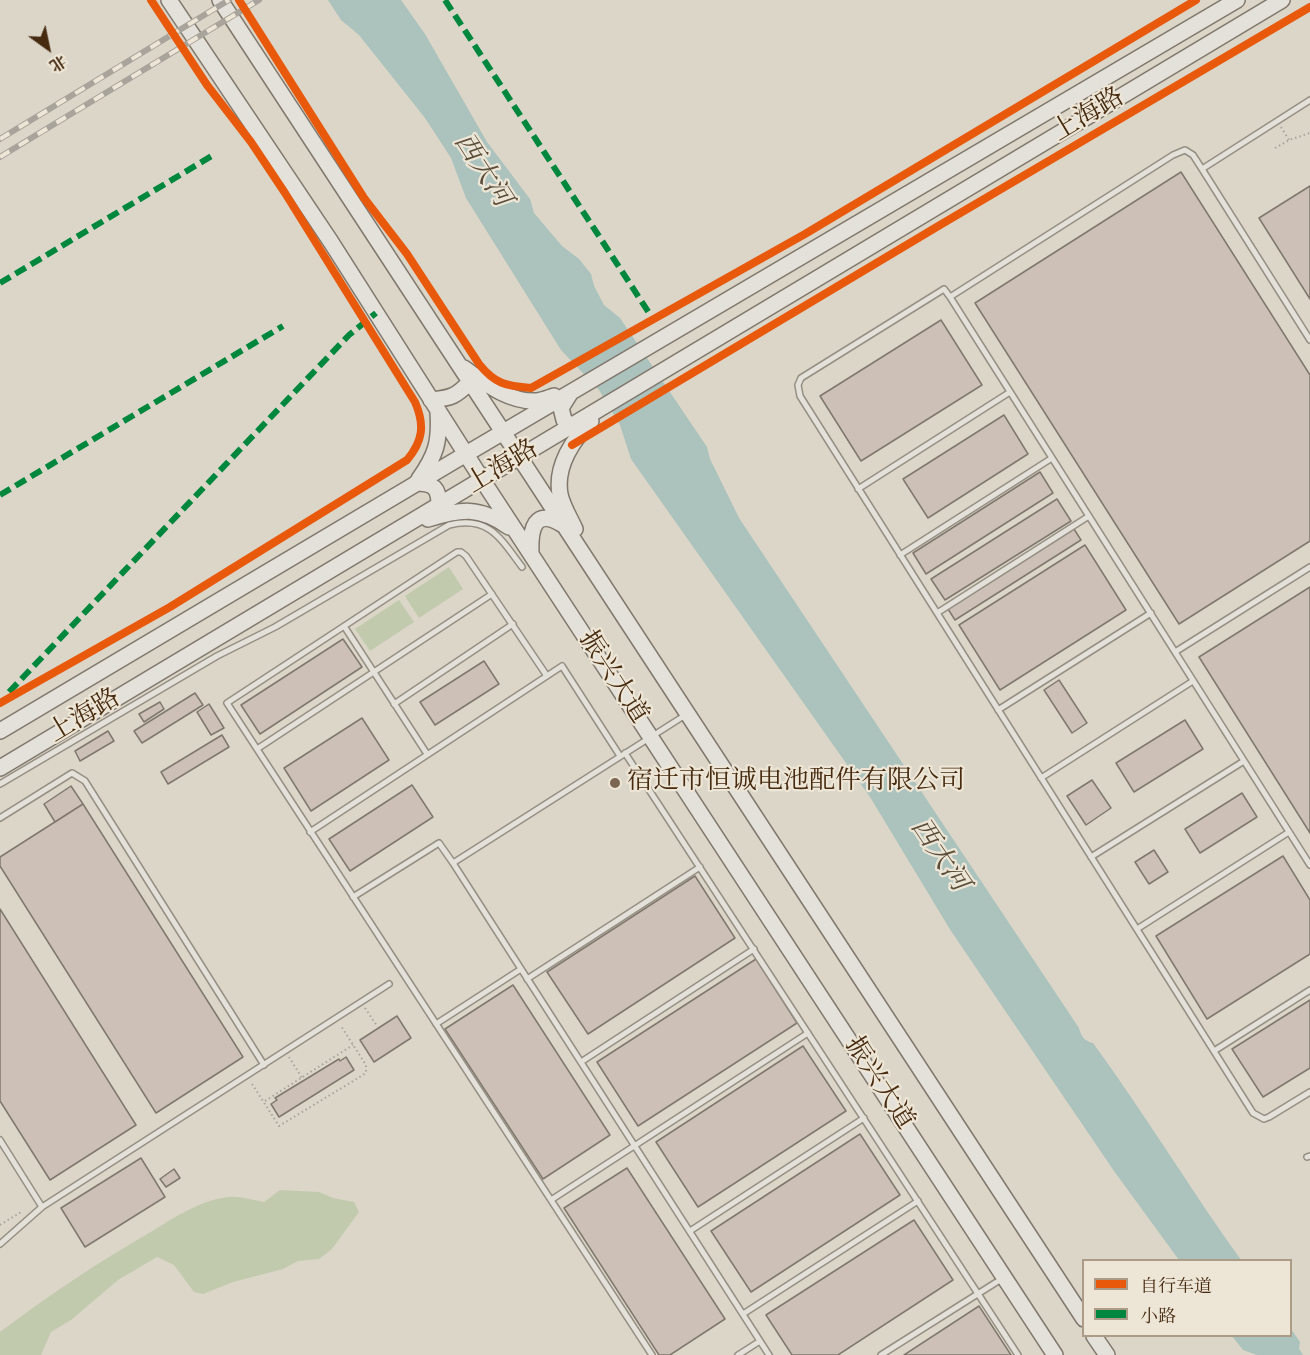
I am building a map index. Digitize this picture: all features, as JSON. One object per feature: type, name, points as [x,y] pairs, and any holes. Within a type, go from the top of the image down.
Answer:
[{"type":"main road","name":"振兴大道","points":[[169,0],[331,242],[517,532],[527,561],[651,737],[1055,1355]]},
{"type":"main road","name":"振兴大道","points":[[220,0],[1082,1317]]},
{"type":"main road","name":"上海路","points":[[0,731],[416,483],[1237,0]]},
{"type":"main road","name":"上海路","points":[[0,768],[1282,0]]},
{"type":"main road","points":[[458,364],[498,392],[515,398],[536,401],[571,392]]},
{"type":"main road","points":[[416,483],[432,460],[438,444],[434,404],[457,395],[470,382]]},
{"type":"main road","points":[[571,392],[561,408],[564,420],[572,427]]},
{"type":"main road","points":[[591,567],[560,495],[560,479],[564,461],[572,445],[601,410]]},
{"type":"main road","points":[[416,483],[429,483],[439,495],[439,506]]},
{"type":"main road","points":[[405,526],[454,511],[476,511],[494,517],[517,532]]},
{"type":"main road","points":[[527,561],[532,528],[537,522],[545,518],[552,518],[563,525]]},
{"type":"main road","points":[[1095,1337],[1107,1355]]},
{"type":"lane","points":[[1202,168],[1310,100]]},
{"type":"lane","points":[[950,297],[1180,151],[1190,152],[1310,340]]},
{"type":"lane","points":[[1310,865],[944,289],[801,378],[798,386],[805,404],[1253,1113],[1258,1118],[1269,1118],[1310,1092]]},
{"type":"lane","points":[[858,489],[1010,392]]},
{"type":"lane","points":[[900,555],[1052,458]]},
{"type":"lane","points":[[937,613],[1089,516]]},
{"type":"lane","points":[[0,783],[217,656],[275,627],[449,525],[478,523],[489,528],[527,561]]},
{"type":"lane","points":[[547,676],[466,555],[457,552],[227,703],[652,1355]]},
{"type":"lane","points":[[1175,652],[1310,567]]},
{"type":"lane","points":[[257,749],[492,594]]},
{"type":"lane","points":[[998,710],[1150,613]]},
{"type":"lane","points":[[394,704],[513,624]]},
{"type":"lane","points":[[344,626],[427,754]]},
{"type":"lane","points":[[310,832],[562,666],[700,867],[1018,1355]]},
{"type":"lane","points":[[1041,778],[1193,681]]},
{"type":"lane","points":[[453,863],[687,713]]},
{"type":"lane","points":[[1091,858],[1244,761]]},
{"type":"lane","points":[[0,818],[72,773],[85,781],[264,1065]]},
{"type":"lane","points":[[1137,929],[1290,832]]},
{"type":"lane","points":[[353,897],[439,843],[769,1355]]},
{"type":"lane","points":[[527,979],[700,867]]},
{"type":"lane","points":[[581,1062],[754,949]]},
{"type":"lane","points":[[436,1024],[521,969]]},
{"type":"lane","points":[[0,1244],[42,1207],[389,984]]},
{"type":"lane","points":[[1214,1051],[1310,990]]},
{"type":"lane","points":[[551,1200],[808,1033]]},
{"type":"lane","points":[[690,1231],[864,1118]]},
{"type":"lane","points":[[0,1140],[42,1207]]},
{"type":"lane","points":[[743,1314],[918,1201]]},
{"type":"lane","points":[[881,1355],[1004,1277]]},
{"type":"lane","points":[[738,1355],[760,1341]]},
{"type":"path","points":[[1277,121],[1289,140]]},
{"type":"path","points":[[1275,148],[1289,140],[1310,133]]},
{"type":"path","points":[[361,1002],[377,1026]]},
{"type":"path","points":[[247,1076],[279,1126],[363,1075],[366,1072],[366,1065],[336,1018]]},
{"type":"path","points":[[264,1102],[353,1045]]},
{"type":"path","points":[[285,1051],[302,1078]]},
{"type":"path","points":[[0,1226],[38,1201]]},
{"type":"green space","points":[[449,567],[463,589],[419,618],[405,596]]},
{"type":"green space","points":[[399,600],[414,622],[370,651],[355,629]]},
{"type":"green space","points":[[280,1190],[319,1192],[333,1198],[354,1202],[359,1212],[332,1249],[319,1259],[298,1261],[283,1269],[233,1282],[203,1294],[194,1292],[174,1265],[157,1257],[118,1280],[71,1320],[51,1332],[41,1355],[0,1355],[0,1332],[73,1280],[168,1222],[196,1206],[217,1199],[237,1197],[264,1202]]},
{"type":"water","name":"西大河","points":[[328,0],[401,0],[425,34],[487,142],[530,199],[534,213],[562,246],[579,259],[591,274],[594,286],[604,305],[620,318],[707,447],[710,459],[739,518],[1079,1028],[1082,1036],[1093,1043],[1240,1259],[1178,1259],[1114,1171],[951,931],[870,797],[631,459],[620,425],[599,390],[561,350],[466,198],[451,158],[425,118],[359,35],[341,20]]},
{"type":"water","points":[[1292,1330],[1300,1342],[1299,1349],[1303,1355],[1257,1355],[1243,1350],[1233,1337],[1292,1337]]},
{"type":"building","points":[[1181,172],[1310,375],[1310,541],[1179,624],[975,303]]},
{"type":"building","points":[[1310,186],[1310,299],[1259,218]]},
{"type":"building","points":[[941,320],[982,385],[861,461],[820,396]]},
{"type":"building","points":[[1004,415],[1028,454],[928,518],[903,479]]},
{"type":"building","points":[[1040,472],[1053,493],[926,574],[913,553]]},
{"type":"building","points":[[1057,499],[1071,521],[945,600],[931,579]]},
{"type":"building","points":[[1074,529],[1081,540],[955,620],[948,609]]},
{"type":"building","points":[[1085,545],[1126,610],[1000,690],[959,625]]},
{"type":"building","points":[[1310,587],[1310,833],[1199,657]]},
{"type":"building","points":[[343,639],[362,667],[260,734],[241,705]]},
{"type":"building","points":[[484,661],[499,684],[435,725],[420,702]]},
{"type":"building","points":[[1059,680],[1087,723],[1072,733],[1044,690]]},
{"type":"building","points":[[195,693],[203,705],[142,743],[134,731]]},
{"type":"building","points":[[160,702],[164,709],[144,722],[139,714]]},
{"type":"building","points":[[209,704],[224,728],[211,735],[197,712]]},
{"type":"building","points":[[362,718],[389,760],[311,811],[284,768]]},
{"type":"building","points":[[1185,720],[1203,749],[1134,792],[1116,763]]},
{"type":"building","points":[[108,731],[114,741],[80,761],[75,751]]},
{"type":"building","points":[[222,735],[229,747],[168,784],[161,772]]},
{"type":"building","points":[[1092,780],[1111,808],[1086,825],[1067,796]]},
{"type":"building","points":[[412,785],[433,817],[350,871],[329,839]]},
{"type":"building","points":[[71,786],[83,804],[55,822],[44,804]]},
{"type":"building","points":[[1242,793],[1257,817],[1200,853],[1185,829]]},
{"type":"building","points":[[83,804],[243,1057],[156,1113],[0,866],[0,857]]},
{"type":"building","points":[[1154,850],[1168,872],[1149,884],[1135,862]]},
{"type":"building","points":[[1283,856],[1310,900],[1310,954],[1207,1019],[1156,936]]},
{"type":"building","points":[[695,876],[735,938],[588,1034],[547,972]]},
{"type":"building","points":[[0,909],[136,1125],[50,1180],[0,1101]]},
{"type":"building","points":[[756,959],[797,1023],[638,1126],[597,1062]]},
{"type":"building","points":[[513,985],[610,1135],[543,1179],[445,1029]]},
{"type":"building","points":[[1310,1000],[1310,1068],[1263,1097],[1232,1049]]},
{"type":"building","points":[[397,1016],[411,1038],[374,1062],[360,1040]]},
{"type":"building","points":[[803,1046],[846,1111],[698,1207],[656,1142]]},
{"type":"building","points":[[346,1057],[354,1070],[279,1117],[271,1104],[277,1100],[275,1098]]},
{"type":"building","points":[[860,1134],[900,1195],[751,1292],[711,1231]]},
{"type":"building","points":[[141,1158],[165,1197],[85,1247],[61,1208]]},
{"type":"building","points":[[627,1168],[725,1319],[670,1355],[659,1355],[564,1208]]},
{"type":"building","points":[[174,1169],[180,1178],[166,1187],[160,1179]]},
{"type":"building","points":[[914,1220],[953,1280],[838,1355],[792,1355],[766,1315]]},
{"type":"building","points":[[979,1306],[1011,1355],[904,1355]]},
{"type":"railway","points":[[0,139],[229,0]]},
{"type":"railway","points":[[0,157],[259,0]]},
{"type":"marked path","points":[[445,0],[653,319]]},
{"type":"marked path","points":[[0,283],[215,154]]},
{"type":"marked path","points":[[9,692],[349,335],[376,313]]},
{"type":"marked path","points":[[0,495],[283,326]]},
{"type":"cycle path","points":[[0,703],[170,607],[407,460],[421,433],[420,418],[415,402],[285,193],[251,142],[207,85],[151,0]]},
{"type":"cycle path","points":[[239,0],[364,198],[407,254],[479,364],[490,376],[502,383],[531,388],[805,234],[1196,0]]},
{"type":"cycle path","points":[[572,445],[1310,7]]},
{"type":"place","name":"宿迁市恒诚电池配件有限公司","points":[[615,783]]}]
